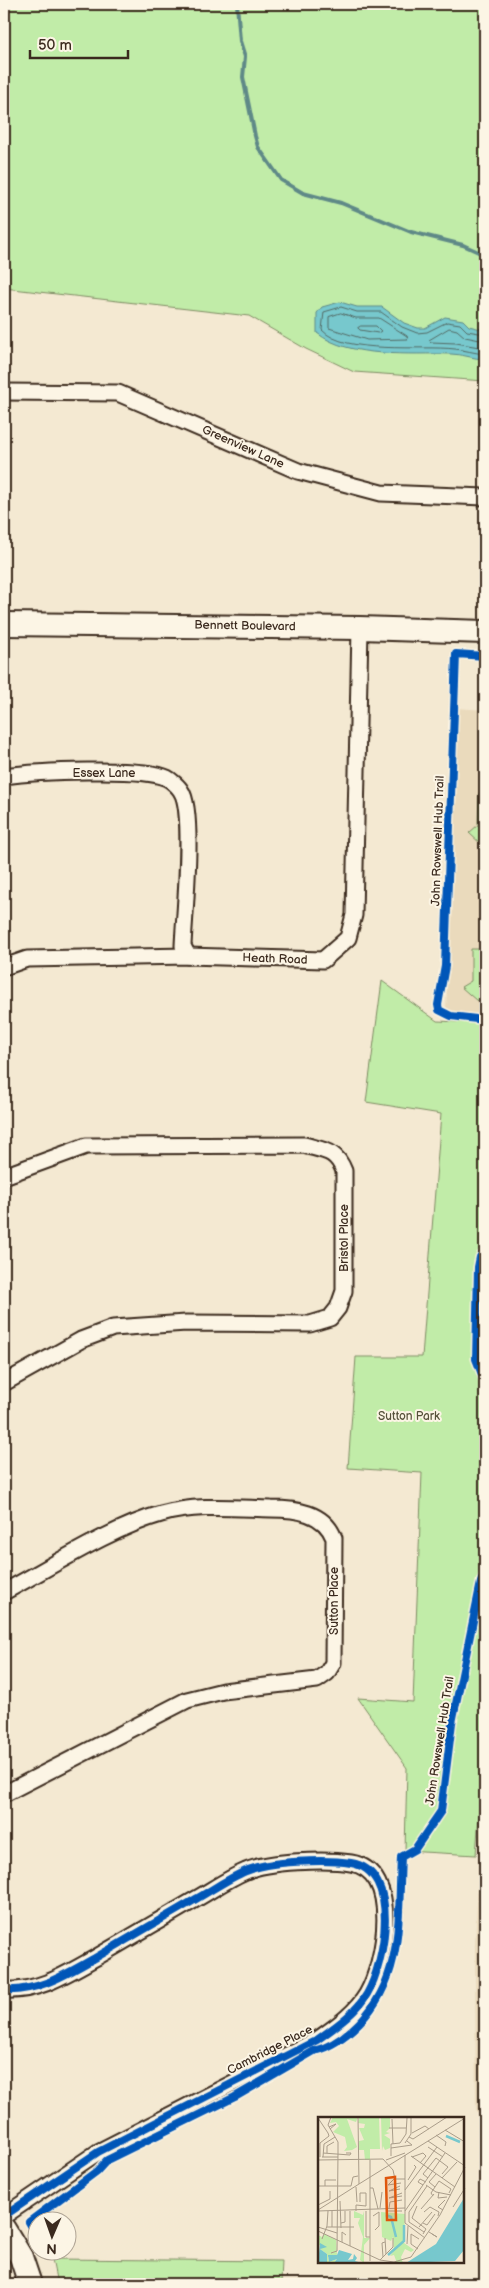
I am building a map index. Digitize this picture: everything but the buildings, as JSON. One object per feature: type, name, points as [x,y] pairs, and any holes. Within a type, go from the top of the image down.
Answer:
[{"type":"main road","name":"Bennett Boulevard","points":[[4,624],[360,628],[485,632]]},
{"type":"main road","points":[[4,2228],[21,2257],[30,2284]]},
{"type":"street","name":"Greenview Lane","points":[[4,392],[118,393],[298,471],[381,493],[485,497]]},
{"type":"street","name":"Heath Road","points":[[4,967],[27,959],[188,956],[323,960],[348,938],[354,915],[360,628]]},
{"type":"street","name":"Essex Lane","points":[[4,776],[28,772],[140,772],[167,778],[182,791],[188,817],[183,946],[188,956]]},
{"type":"street","name":"Bristol Place","points":[[4,1176],[86,1146],[304,1145],[332,1153],[339,1159],[344,1171],[344,1292],[338,1308],[330,1318],[310,1324],[186,1323],[113,1328],[81,1340],[4,1383]]},
{"type":"street","name":"Sutton Place","points":[[4,1592],[119,1531],[161,1514],[205,1507],[289,1509],[320,1517],[330,1527],[334,1538],[333,1664],[317,1680],[223,1691],[187,1700],[4,1794]]},
{"type":"street","name":"Cambridge Place","points":[[4,1990],[50,1984],[247,1870],[293,1862],[349,1862],[368,1870],[377,1880],[381,1890],[385,1913],[381,1959],[366,1996],[346,2018],[316,2040],[98,2152],[4,2216]]},
{"type":"shaded area","points":[[456,708],[485,710],[485,1016],[446,1014]]},
{"type":"shaded area","points":[[485,1733],[485,2111],[476,2112],[475,1946]]},
{"type":"green space","points":[[4,4],[485,4],[485,381],[354,372],[306,349],[249,316],[4,288]]},
{"type":"green space","points":[[479,793],[485,794],[485,839],[481,844],[469,833],[478,825]]},
{"type":"green space","points":[[471,949],[485,949],[485,993],[477,1001],[461,987],[471,981]]},
{"type":"green space","name":"Sutton Park","points":[[382,981],[437,1021],[485,1023],[485,1733],[476,1855],[405,1851],[407,1768],[358,1698],[413,1702],[422,1473],[348,1468],[356,1357],[422,1357],[441,1114],[366,1102]]},
{"type":"green space","points":[[52,2260],[282,2261],[281,2284],[57,2284]]},
{"type":"water","points":[[340,302],[357,307],[382,307],[404,323],[418,328],[425,328],[445,317],[463,320],[469,326],[485,330],[485,359],[455,354],[381,353],[346,347],[317,333],[317,313],[322,307]]},
{"type":"waterway","points":[[237,4],[240,41],[245,57],[243,77],[255,136],[258,147],[281,180],[303,193],[341,203],[411,232],[463,245],[485,255]]},
{"type":"cycle path","name":"John Rowswell Hub Trail","points":[[485,656],[456,654],[445,966],[438,1005],[439,1010],[451,1016],[485,1020]]},
{"type":"cycle path","points":[[485,1251],[480,1257],[478,1267],[476,1359],[485,1382]]},
{"type":"cycle path","name":"John Rowswell Hub Trail","points":[[45,2210],[97,2171],[107,2160],[235,2097],[314,2051],[333,2044],[354,2028],[374,2005],[384,1986],[396,1945],[401,1857],[415,1849],[441,1811],[452,1723],[481,1582],[485,1573]]},
{"type":"cycle path","points":[[4,1990],[29,1988],[63,1976],[227,1881],[240,1874],[268,1865],[327,1861],[351,1863],[367,1870],[378,1882],[383,1900],[385,1920],[383,1941],[374,1980],[357,2008],[344,2020],[317,2040],[98,2152],[4,2216]]}]
